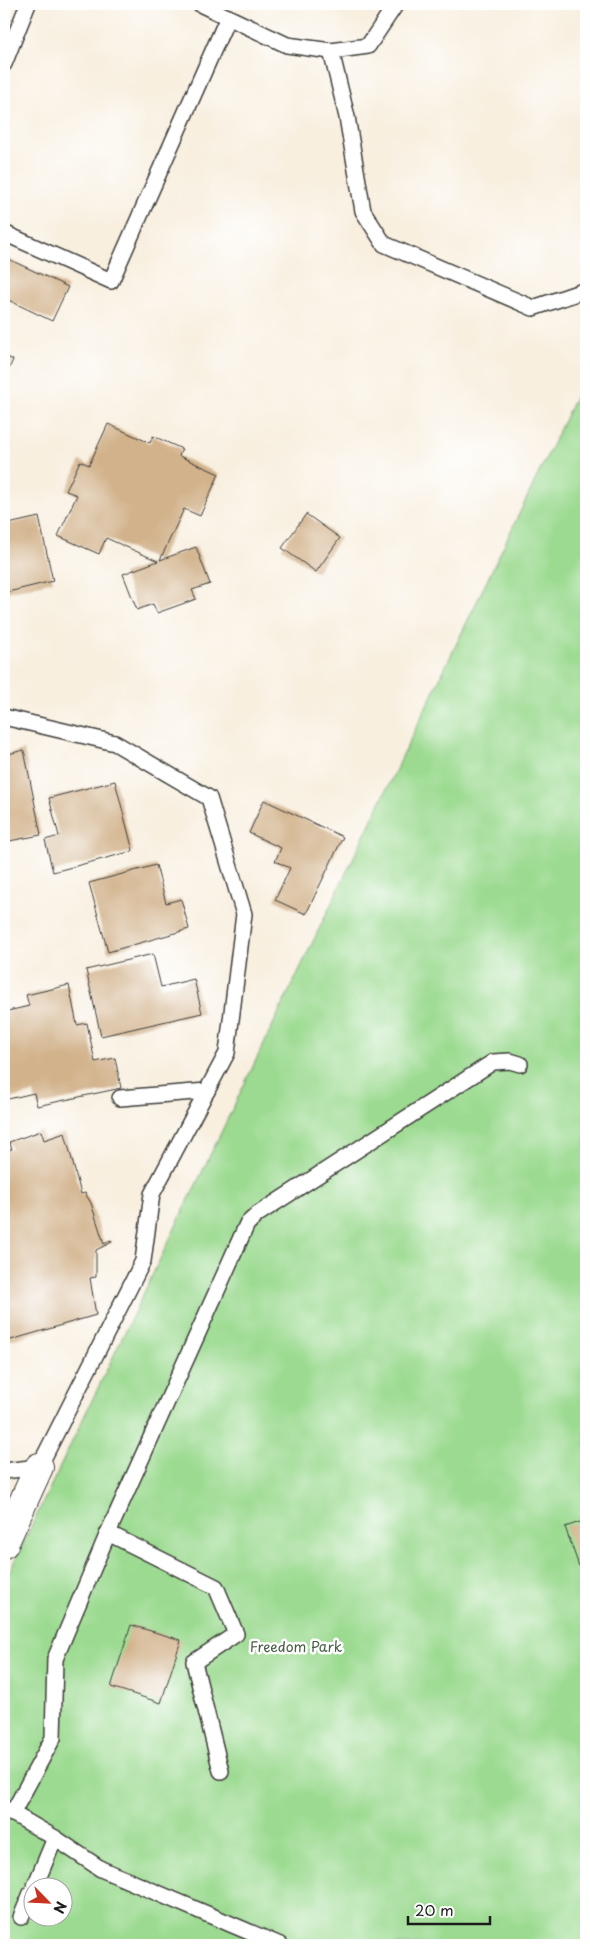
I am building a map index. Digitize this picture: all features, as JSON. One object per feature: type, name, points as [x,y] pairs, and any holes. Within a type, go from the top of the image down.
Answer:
[{"type":"street","points":[[4,1544],[39,1467]]},
{"type":"lane","points":[[4,64],[28,4]]},
{"type":"lane","points":[[200,4],[287,45],[331,51],[368,46],[396,4]]},
{"type":"lane","points":[[4,233],[111,280],[228,17]]},
{"type":"lane","points":[[331,51],[347,117],[363,211],[384,244],[533,308],[586,290]]},
{"type":"lane","points":[[4,717],[115,744],[209,798],[244,914],[228,1053],[152,1194],[143,1261],[39,1467],[4,1471]]},
{"type":"lane","points":[[280,1945],[101,1868],[55,1838],[8,1811],[53,1738],[55,1659],[108,1533],[247,1224],[258,1214],[493,1062],[510,1061],[520,1064]]},
{"type":"lane","points":[[120,1098],[208,1091]]},
{"type":"lane","points":[[108,1533],[216,1587],[236,1634],[194,1662],[221,1771]]},
{"type":"lane","points":[[38,1876],[55,1838]]},
{"type":"green space","name":"Freedom Park","points":[[586,375],[586,1945],[4,1945],[4,1583]]},
{"type":"building","points":[[4,257],[68,287],[52,321],[4,298]]},
{"type":"building","points":[[4,355],[13,360],[4,379]]},
{"type":"building","points":[[108,424],[150,443],[153,436],[182,449],[179,456],[219,474],[200,516],[184,509],[160,560],[196,547],[210,584],[192,590],[196,599],[157,613],[153,604],[137,610],[123,574],[158,561],[106,538],[99,554],[58,536],[77,495],[66,491],[80,461],[89,465]]},
{"type":"building","points":[[306,514],[340,538],[316,572],[282,548]]},
{"type":"building","points":[[39,517],[53,581],[4,593],[4,525]]},
{"type":"building","points":[[24,750],[41,835],[4,842],[4,755]]},
{"type":"building","points":[[115,781],[133,851],[53,872],[45,840],[59,836],[49,798]]},
{"type":"building","points":[[264,800],[343,837],[306,914],[275,900],[290,868],[275,861],[281,848],[249,833]]},
{"type":"building","points":[[156,865],[166,903],[181,899],[189,929],[108,952],[89,883]]},
{"type":"building","points":[[153,954],[161,987],[194,979],[202,1013],[101,1036],[86,970]]},
{"type":"building","points":[[69,985],[77,1025],[87,1023],[95,1062],[115,1058],[121,1088],[37,1106],[34,1093],[4,1100],[4,1012],[29,1006],[26,995]]},
{"type":"building","points":[[41,1131],[44,1140],[65,1133],[81,1194],[85,1193],[91,1203],[104,1244],[111,1240],[112,1242],[96,1250],[96,1277],[90,1278],[96,1315],[4,1342],[4,1151],[12,1149],[9,1142]]},
{"type":"building","points":[[586,1520],[586,1564],[579,1566],[565,1527]]},
{"type":"building","points":[[131,1625],[181,1640],[161,1703],[111,1687]]}]
